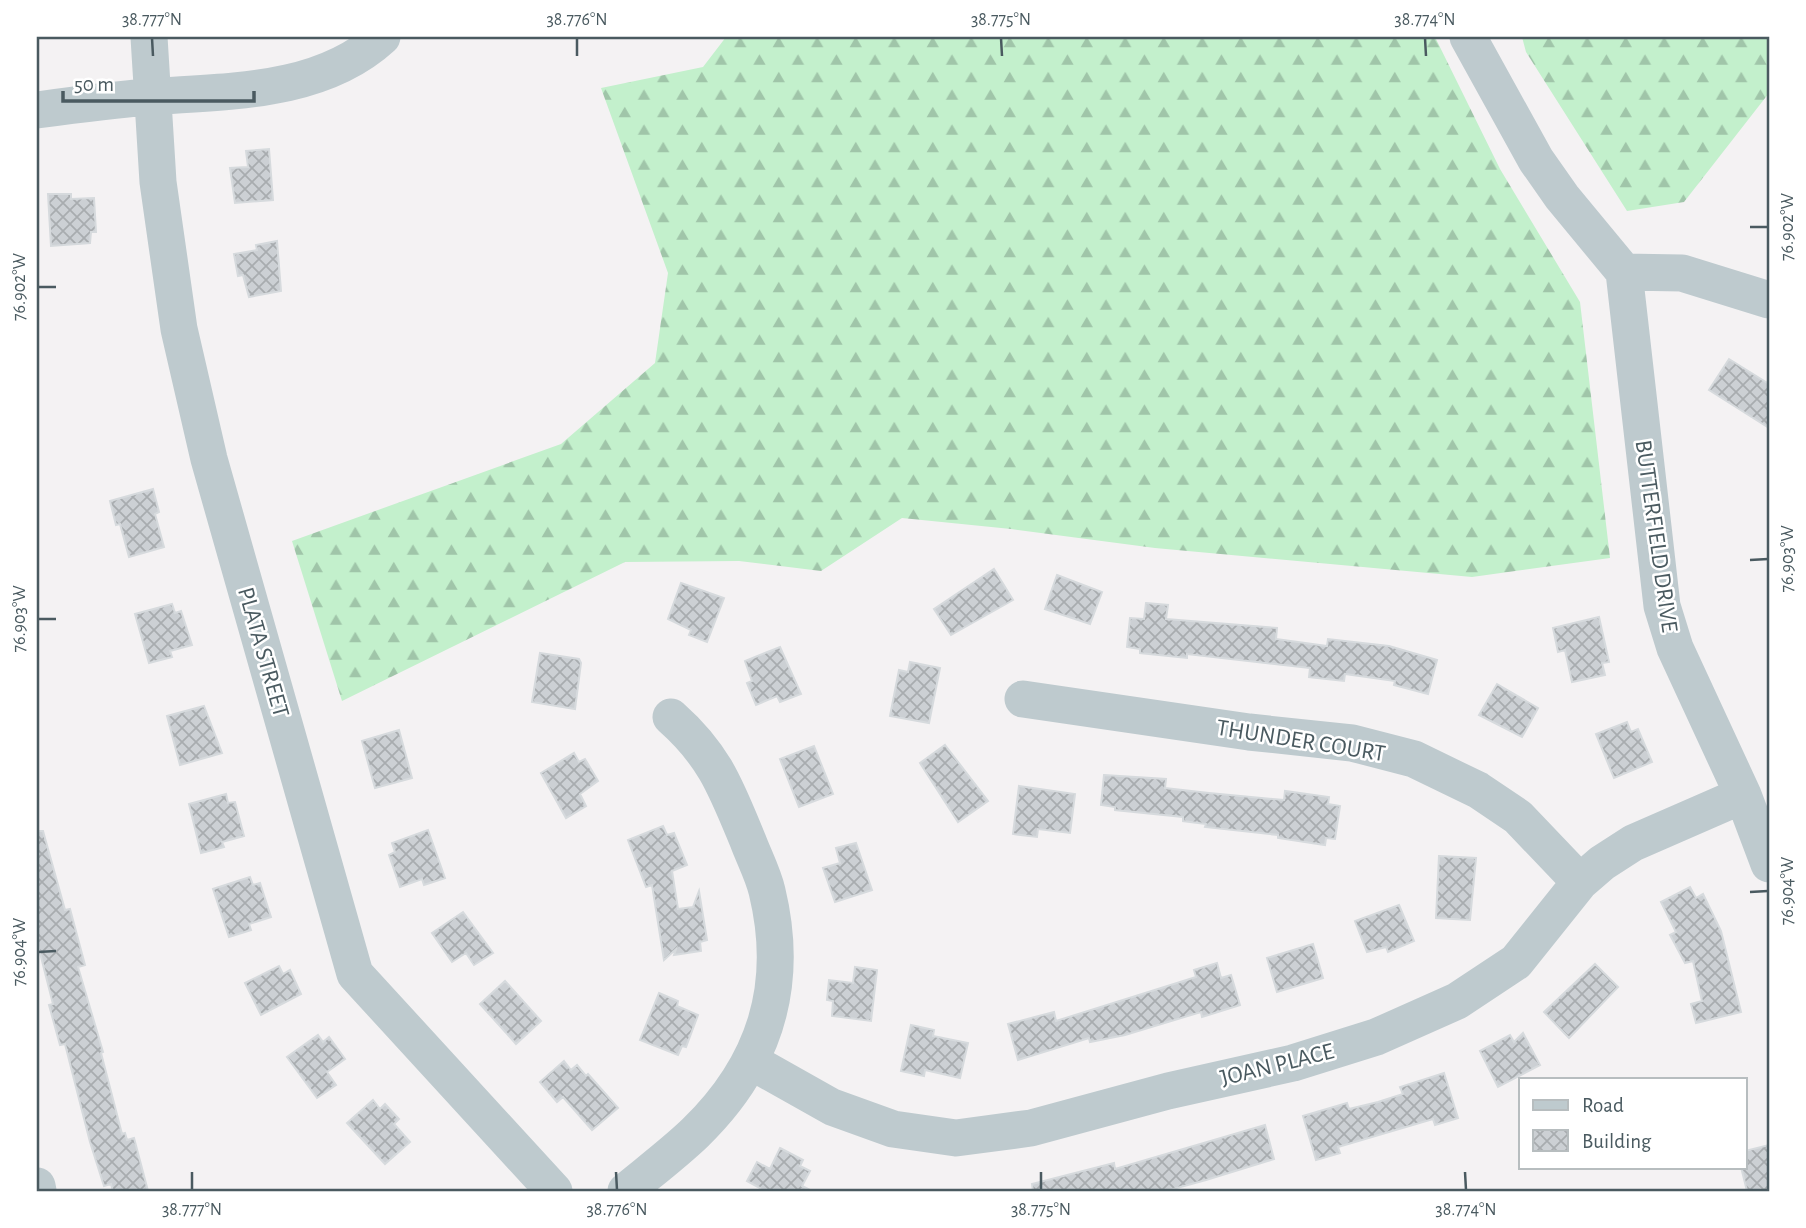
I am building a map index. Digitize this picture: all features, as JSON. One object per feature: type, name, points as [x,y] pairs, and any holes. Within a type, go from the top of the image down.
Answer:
[{"type":"street","name":"PLATA STREET","points":[[149,37],[150,97],[169,278],[194,396],[209,459],[355,974],[554,1191]]},
{"type":"street","points":[[37,110],[150,97],[230,92],[295,81],[349,59],[382,37]]},
{"type":"street","points":[[1468,37],[1536,160],[1562,197],[1624,272],[1682,273],[1769,300]]},
{"type":"street","name":"BUTTERFIELD DRIVE","points":[[1624,272],[1662,606],[1675,648],[1743,795],[1769,864]]},
{"type":"street","name":"THUNDER COURT","points":[[1023,699],[1249,732],[1352,743],[1414,759],[1478,790],[1518,817],[1580,882]]},
{"type":"street","points":[[626,1191],[696,1132],[752,1062],[764,1032],[775,985],[775,938],[767,889],[721,774],[696,739],[671,717]]},
{"type":"street","name":"JOAN PLACE","points":[[752,1062],[832,1107],[894,1129],[956,1138],[1031,1128],[1168,1091],[1293,1063],[1376,1037],[1457,1001],[1516,962],[1580,882],[1633,843],[1743,795]]},
{"type":"street","points":[[37,1186],[38,1191]]},
{"type":"green space","points":[[726,37],[1435,37],[1500,169],[1580,302],[1610,558],[1472,577],[1155,548],[902,518],[821,571],[739,561],[625,562],[342,701],[292,541],[561,444],[655,363],[668,273],[601,88],[703,67]]},
{"type":"green space","points":[[1522,37],[1769,37],[1769,93],[1684,202],[1627,211],[1526,52]]},
{"type":"building","points":[[269,149],[273,200],[235,203],[230,168],[248,167],[246,151]]},
{"type":"building","points":[[48,194],[71,194],[71,199],[94,198],[96,232],[91,232],[90,243],[51,246]]},
{"type":"building","points":[[277,241],[281,291],[249,297],[243,275],[238,276],[234,254],[257,250],[256,245]]},
{"type":"building","points":[[1729,359],[1769,384],[1769,428],[1709,390]]},
{"type":"building","points":[[153,489],[159,512],[155,514],[164,547],[129,557],[110,501]]},
{"type":"building","points":[[994,569],[1013,600],[951,635],[934,609]]},
{"type":"building","points":[[1057,575],[1102,592],[1090,624],[1045,609]]},
{"type":"building","points":[[681,583],[724,598],[707,642],[689,635],[691,630],[668,619]]},
{"type":"building","points":[[1146,603],[1168,605],[1166,619],[1277,628],[1276,639],[1327,646],[1328,639],[1389,646],[1437,660],[1428,694],[1394,685],[1395,681],[1345,674],[1344,681],[1309,677],[1310,668],[1187,654],[1187,658],[1140,653],[1140,649],[1127,647],[1130,618],[1144,619]]},
{"type":"building","points":[[172,604],[175,613],[181,611],[192,645],[170,651],[172,657],[149,663],[135,614]]},
{"type":"building","points":[[1599,617],[1609,662],[1602,663],[1605,675],[1572,682],[1565,650],[1558,652],[1553,628]]},
{"type":"building","points":[[780,647],[801,694],[780,702],[777,696],[756,705],[747,683],[752,681],[745,661]]},
{"type":"building","points":[[540,653],[579,659],[581,663],[575,709],[532,702]]},
{"type":"building","points":[[910,662],[940,668],[929,723],[890,716],[899,670],[908,672]]},
{"type":"building","points":[[1497,684],[1538,708],[1522,737],[1479,715]]},
{"type":"building","points":[[204,706],[222,753],[180,765],[167,716]]},
{"type":"building","points":[[1627,722],[1631,732],[1638,729],[1652,762],[1614,778],[1596,734]]},
{"type":"building","points":[[399,730],[412,778],[375,788],[362,741]]},
{"type":"building","points":[[945,745],[988,801],[958,822],[920,763]]},
{"type":"building","points":[[814,746],[833,794],[799,807],[780,759]]},
{"type":"building","points":[[574,753],[579,762],[585,759],[598,781],[580,794],[586,806],[566,818],[541,773]]},
{"type":"building","points":[[1104,775],[1166,779],[1165,788],[1209,793],[1284,800],[1285,791],[1329,797],[1328,804],[1340,806],[1335,839],[1326,838],[1325,845],[1278,838],[1278,835],[1205,827],[1206,824],[1183,821],[1183,817],[1115,810],[1115,807],[1101,805]]},
{"type":"building","points":[[1019,786],[1075,794],[1070,833],[1038,829],[1037,837],[1013,834]]},
{"type":"building","points":[[226,794],[228,803],[235,802],[244,836],[222,842],[224,847],[201,853],[189,804]]},
{"type":"building","points":[[663,826],[667,835],[674,833],[687,865],[672,871],[678,909],[693,907],[699,891],[707,940],[700,942],[701,951],[674,955],[676,949],[664,960],[652,885],[646,887],[628,840]]},
{"type":"building","points":[[428,830],[445,878],[424,885],[422,879],[400,887],[389,855],[395,852],[392,843]]},
{"type":"building","points":[[37,831],[43,831],[65,910],[70,909],[85,965],[78,967],[103,1052],[101,1053],[122,1134],[125,1133],[127,1140],[134,1138],[148,1191],[113,1191],[111,1184],[104,1186],[65,1044],[60,1045],[49,1005],[53,1004],[37,941]]},
{"type":"building","points":[[856,843],[872,890],[835,902],[823,868],[840,863],[836,848]]},
{"type":"building","points":[[1439,856],[1476,858],[1470,920],[1436,918]]},
{"type":"building","points":[[250,877],[253,885],[260,883],[271,917],[249,924],[251,930],[229,937],[213,889]]},
{"type":"building","points":[[1690,887],[1696,898],[1703,894],[1721,931],[1741,1012],[1696,1023],[1691,1004],[1702,1001],[1693,961],[1685,963],[1670,935],[1676,932],[1661,902]]},
{"type":"building","points":[[1399,905],[1414,941],[1388,952],[1386,947],[1367,952],[1355,921]]},
{"type":"building","points":[[463,912],[493,953],[474,965],[466,953],[452,962],[432,933]]},
{"type":"building","points":[[1313,944],[1323,978],[1277,992],[1267,958]]},
{"type":"building","points":[[1217,963],[1221,978],[1231,975],[1240,1005],[1202,1017],[1201,1012],[1125,1035],[1090,1042],[1089,1038],[1018,1060],[1008,1024],[1054,1012],[1056,1021],[1196,977],[1194,970]]},
{"type":"building","points":[[1595,964],[1618,987],[1569,1038],[1544,1012]]},
{"type":"building","points":[[279,966],[283,974],[290,970],[301,994],[261,1015],[245,983]]},
{"type":"building","points":[[855,967],[877,970],[871,1021],[832,1016],[833,1001],[827,1000],[829,980],[853,983]]},
{"type":"building","points":[[505,981],[541,1021],[516,1044],[480,1004]]},
{"type":"building","points":[[659,993],[678,1001],[677,1006],[698,1015],[686,1047],[682,1046],[678,1055],[640,1040]]},
{"type":"building","points":[[911,1025],[934,1030],[933,1036],[968,1043],[960,1078],[925,1070],[924,1076],[901,1071]]},
{"type":"building","points":[[1523,1033],[1540,1065],[1498,1087],[1480,1051],[1510,1035],[1514,1042]]},
{"type":"building","points":[[318,1035],[323,1042],[329,1037],[345,1059],[327,1072],[336,1085],[317,1098],[287,1057]]},
{"type":"building","points":[[564,1061],[571,1070],[577,1065],[586,1076],[588,1074],[618,1108],[592,1130],[563,1097],[557,1102],[540,1082]]},
{"type":"building","points":[[1444,1073],[1458,1118],[1435,1125],[1433,1119],[1338,1147],[1340,1153],[1316,1160],[1303,1116],[1347,1103],[1349,1109],[1378,1102],[1403,1094],[1400,1087]]},
{"type":"building","points":[[373,1100],[380,1109],[385,1104],[399,1119],[394,1124],[410,1142],[385,1164],[347,1123]]},
{"type":"building","points":[[1265,1125],[1274,1159],[1206,1180],[1166,1191],[1033,1191],[1032,1184],[1114,1163],[1115,1169]]},
{"type":"building","points":[[1769,1145],[1769,1191],[1747,1191],[1741,1168],[1746,1168],[1746,1151]]},
{"type":"building","points":[[780,1148],[803,1160],[800,1166],[810,1171],[802,1186],[812,1191],[758,1191],[760,1188],[747,1181],[757,1162],[770,1169]]}]
